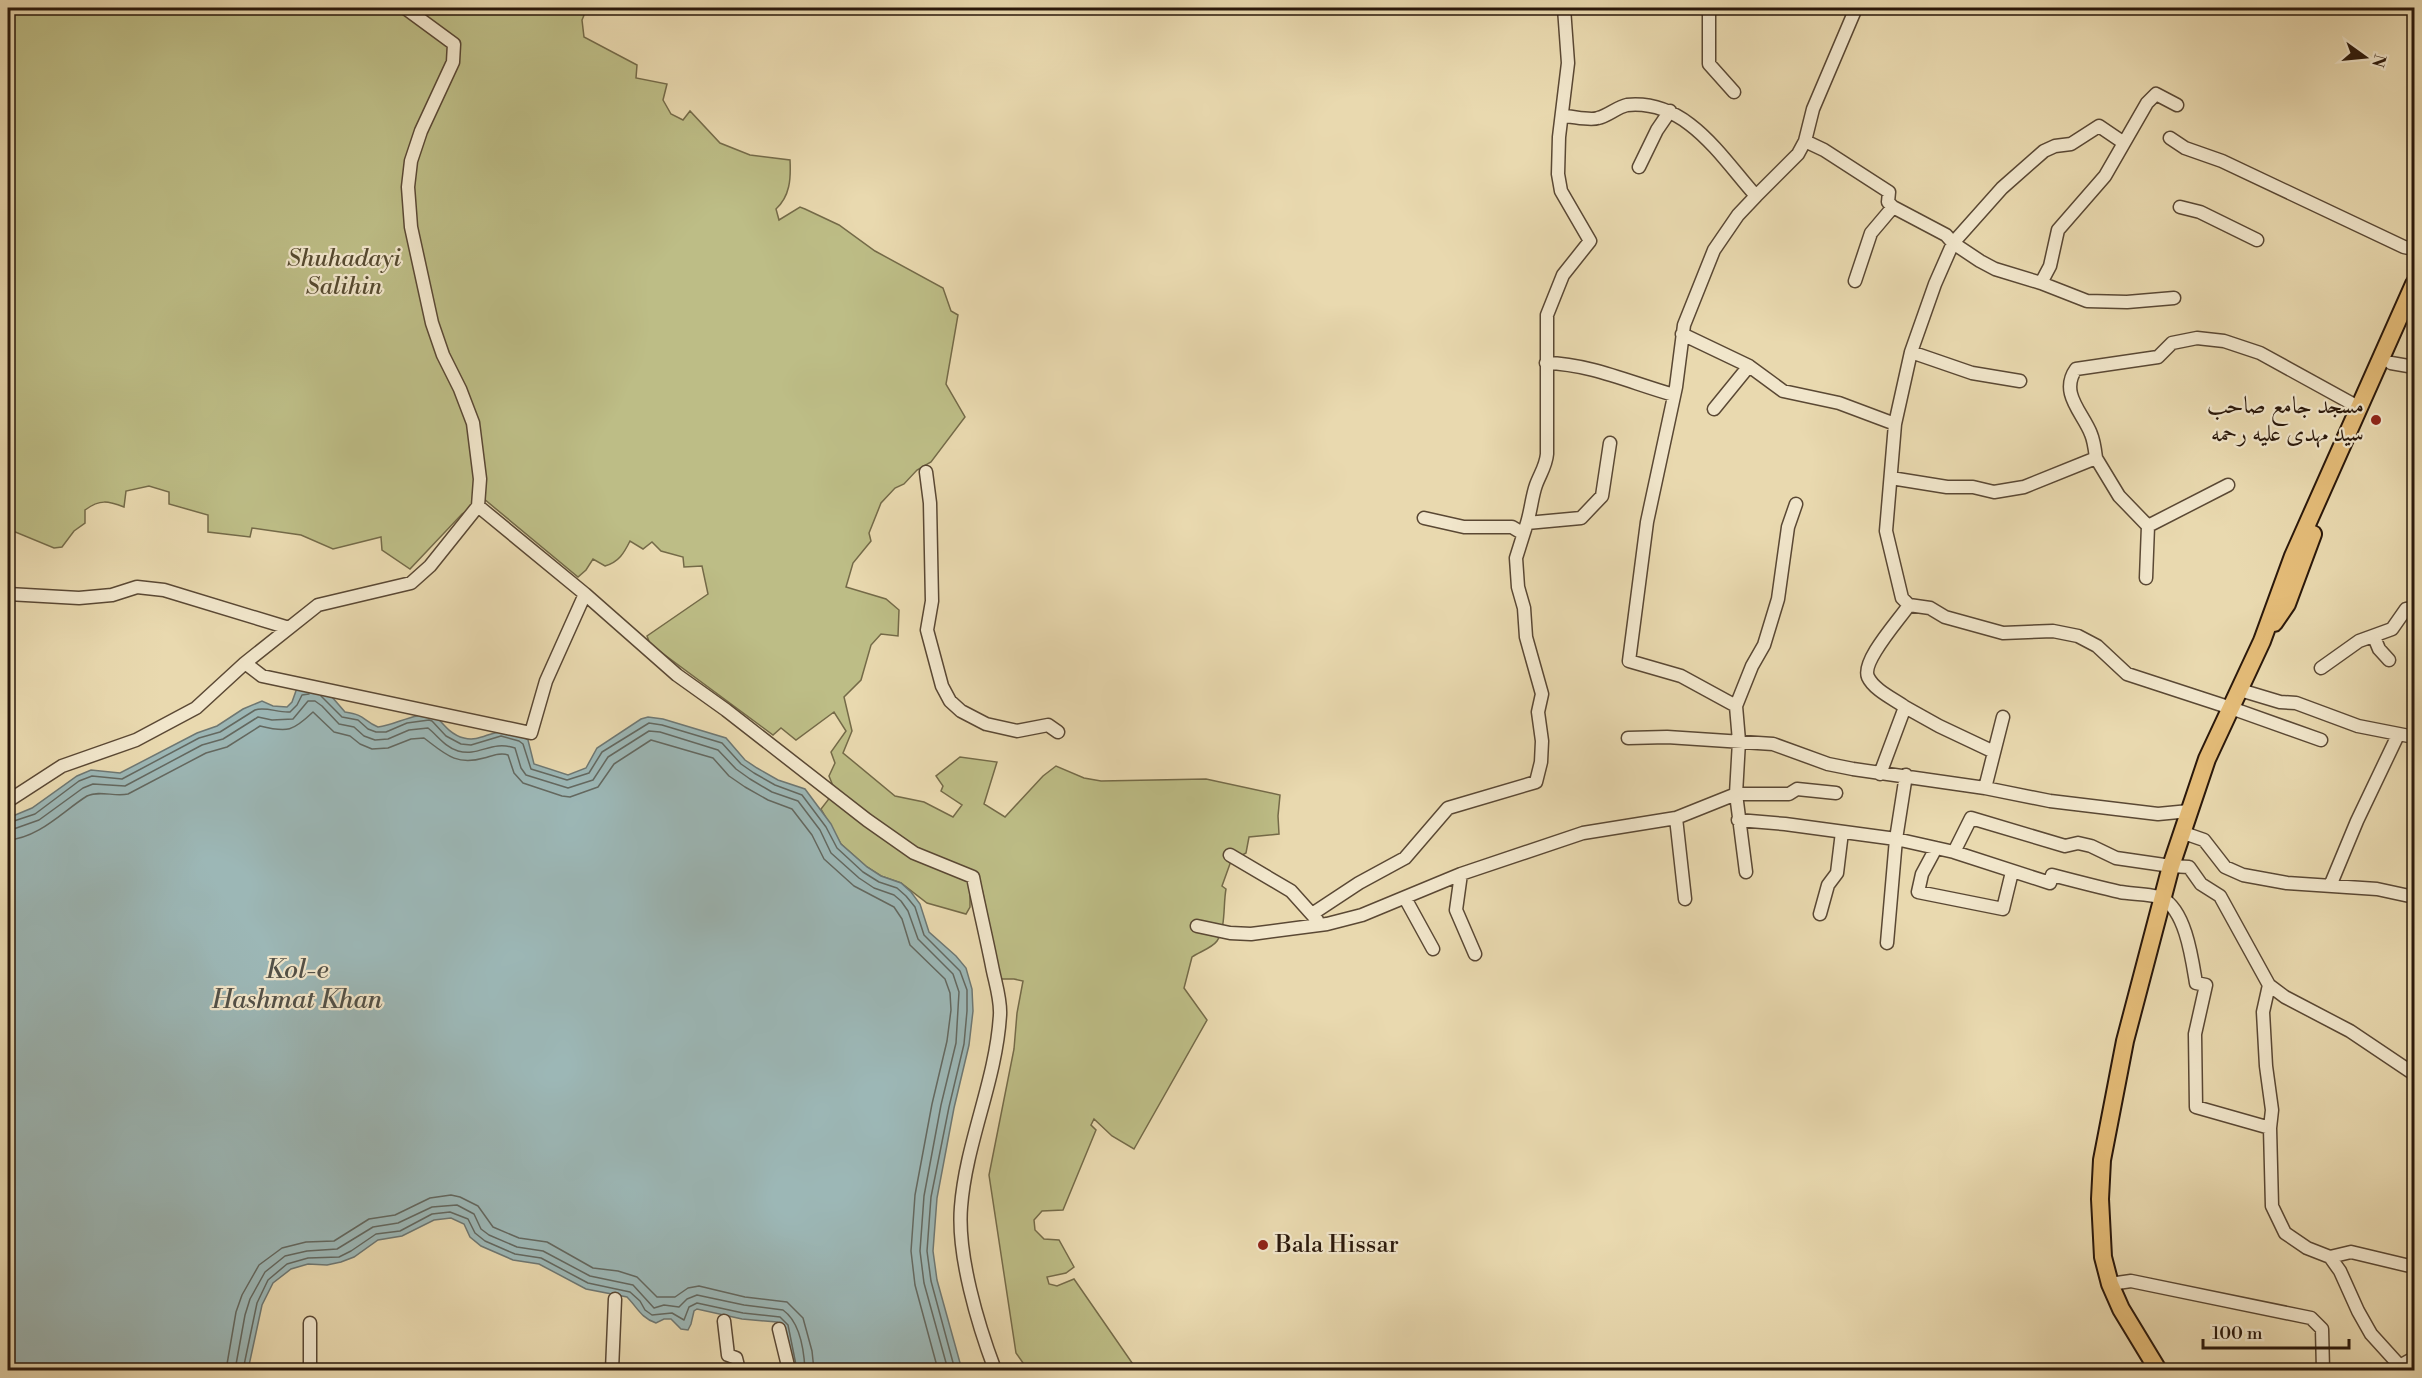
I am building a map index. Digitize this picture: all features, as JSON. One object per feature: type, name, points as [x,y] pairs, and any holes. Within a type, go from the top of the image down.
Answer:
[{"type":"main road","points":[[2158,1371],[2121,1309],[2110,1284],[2103,1257],[2100,1199],[2102,1160],[2125,1041],[2170,866],[2207,759],[2262,641],[2293,556],[2415,284]]},
{"type":"main road","points":[[2262,641],[2287,604],[2326,503],[2415,309]]},
{"type":"street","points":[[8,801],[62,766],[136,740],[196,708],[245,663],[318,605],[411,583],[430,566],[478,506],[480,479],[473,423],[460,389],[443,355],[432,323],[411,227],[408,187],[411,161],[421,131],[453,62],[454,44],[405,8]]},
{"type":"street","points":[[1312,914],[1359,883],[1405,858],[1448,808],[1536,782],[1541,762],[1542,741],[1538,712],[1542,694],[1526,637],[1516,558],[1534,502],[1535,488],[1546,466],[1547,315],[1563,275],[1590,241],[1561,191],[1558,174],[1568,63],[1564,8]]},
{"type":"street","points":[[1709,8],[1710,64],[1734,92]]},
{"type":"street","points":[[1736,706],[1682,676],[1629,661],[1647,522],[1674,395],[1682,334],[1699,284],[1714,250],[1738,215],[1798,154],[1856,8]]},
{"type":"street","points":[[2041,283],[2050,266],[2058,230],[2105,176],[2153,96],[2156,94],[2177,105]]},
{"type":"street","points":[[1562,116],[1598,118],[1625,105],[1650,105],[1670,111],[1686,121],[1720,152],[1726,163],[1756,196]]},
{"type":"street","points":[[1639,167],[1657,130],[1670,111]]},
{"type":"street","points":[[2124,143],[2099,126],[2071,144],[2055,146],[2044,151],[2002,188],[1953,243],[1935,284],[1911,352],[1895,424],[1886,531],[1902,598],[1909,605],[1930,608],[1945,617],[2003,633],[2053,632],[2078,636],[2097,646],[2127,674],[2321,740]]},
{"type":"street","points":[[2170,138],[2185,148],[2222,161],[2404,247],[2415,249]]},
{"type":"street","points":[[1805,141],[1824,150],[1889,192],[1888,202],[1893,207],[1946,235],[1953,243],[1995,269],[2041,283],[2087,302],[2127,302],[2174,298]]},
{"type":"street","points":[[1855,281],[1871,233],[1893,207]]},
{"type":"street","points":[[2180,207],[2200,212],[2257,240]]},
{"type":"street","points":[[1682,334],[1749,366],[1783,391],[1839,403],[1895,424]]},
{"type":"street","points":[[2146,578],[2148,526],[2119,496],[2096,458],[2091,434],[2073,403],[2069,388],[2070,376],[2076,369],[2158,357],[2172,343],[2197,338],[2224,341],[2260,352],[2360,408]]},
{"type":"street","points":[[1911,352],[1972,373],[2020,381]]},
{"type":"street","points":[[1546,363],[1617,375],[1674,395]]},
{"type":"street","points":[[2391,363],[2415,367]]},
{"type":"street","points":[[1714,409],[1749,366]]},
{"type":"street","points":[[1424,518],[1464,527],[1525,528],[1581,518],[1602,496],[1610,443]]},
{"type":"street","points":[[1891,478],[1947,487],[1972,487],[1994,492],[2024,487],[2096,458]]},
{"type":"street","points":[[926,472],[930,503],[932,601],[927,630],[942,686],[950,701],[961,711],[986,724],[1017,731],[1048,725],[1058,732]]},
{"type":"street","points":[[2148,526],[2228,485]]},
{"type":"street","points":[[1746,872],[1736,794],[1739,741],[1736,706],[1752,666],[1764,645],[1774,611],[1788,527],[1796,504]]},
{"type":"street","points":[[478,506],[585,594],[677,675],[867,820],[914,853],[973,877],[1000,1013],[998,1044],[969,1162],[961,1205],[961,1228],[969,1279],[995,1371]]},
{"type":"street","points":[[8,594],[79,598],[112,595],[136,587],[164,590],[289,628]]},
{"type":"street","points":[[245,663],[262,676],[531,733],[546,681],[585,594]]},
{"type":"street","points":[[1909,605],[1881,641],[1868,668],[1867,676],[1875,686],[1905,707],[1994,752]]},
{"type":"street","points":[[2321,668],[2359,641],[2392,629],[2406,609],[2415,608]]},
{"type":"street","points":[[2374,636],[2379,649],[2389,660]]},
{"type":"street","points":[[2240,690],[2280,702],[2296,704],[2358,726],[2415,737]]},
{"type":"street","points":[[1880,774],[1905,707]]},
{"type":"street","points":[[1985,788],[2003,717]]},
{"type":"street","points":[[2330,886],[2398,735]]},
{"type":"street","points":[[1628,738],[1667,737],[1773,744],[1828,764],[1880,774],[1985,788],[2049,801],[2158,814],[2189,811]]},
{"type":"street","points":[[1887,943],[1896,839],[1906,776]]},
{"type":"street","points":[[1197,926],[1230,933],[1251,934],[1323,925],[1362,915],[1461,874],[1583,833],[1676,818],[1736,794],[1789,794],[1797,789],[1836,793]]},
{"type":"street","points":[[1676,818],[1685,898]]},
{"type":"street","points":[[1954,852],[1971,818],[2065,846],[2078,843],[2091,846],[2116,858],[2189,867],[2201,884],[2220,896],[2269,985],[2292,1001],[2350,1031],[2415,1074]]},
{"type":"street","points":[[1738,820],[1896,839],[1954,852],[2050,882],[2052,875],[2120,892],[2162,898],[2176,913],[2188,941],[2196,983],[2206,985],[2195,1034],[2196,1107],[2270,1128]]},
{"type":"street","points":[[1820,914],[1828,885],[1837,873],[1842,832]]},
{"type":"street","points":[[2181,832],[2204,840],[2212,854],[2225,867],[2243,874],[2287,883],[2377,889],[2415,897]]},
{"type":"street","points":[[1936,848],[1922,874],[1918,892],[2003,909],[2012,872]]},
{"type":"street","points":[[1230,855],[1291,891],[1323,925]]},
{"type":"street","points":[[1461,874],[1456,910],[1475,954]]},
{"type":"street","points":[[1405,898],[1433,949]]},
{"type":"street","points":[[2269,985],[2263,1012],[2272,1110],[2270,1128],[2272,1206],[2284,1233],[2307,1248],[2330,1257],[2340,1271],[2371,1334],[2396,1369],[2415,1358]]},
{"type":"street","points":[[2330,1257],[2351,1252],[2415,1267]]},
{"type":"street","points":[[2110,1284],[2131,1281],[2312,1318],[2322,1329],[2323,1371]]},
{"type":"street","points":[[612,1371],[615,1299]]},
{"type":"street","points":[[724,1321],[728,1355],[736,1358],[739,1371]]},
{"type":"street","points":[[310,1323],[310,1371]]},
{"type":"street","points":[[779,1329],[789,1371]]},
{"type":"green space","name":"Shuhadayi Salihin","points":[[8,8],[587,8],[582,20],[584,37],[637,65],[636,78],[667,84],[663,100],[671,114],[683,120],[690,111],[720,143],[750,155],[790,160],[789,187],[784,199],[776,209],[779,220],[800,207],[805,209],[839,225],[875,251],[943,288],[951,311],[958,315],[946,384],[965,417],[931,462],[917,470],[904,484],[895,488],[881,503],[869,533],[871,541],[853,563],[846,587],[886,599],[899,610],[898,636],[881,634],[871,645],[861,680],[844,697],[852,731],[843,753],[895,796],[924,802],[953,817],[962,805],[941,791],[943,786],[936,776],[960,757],[997,762],[984,804],[1005,817],[1043,776],[1056,766],[1084,778],[1101,781],[1206,779],[1280,795],[1279,834],[1249,837],[1246,853],[1231,861],[1222,886],[1226,889],[1220,936],[1212,946],[1192,957],[1184,988],[1207,1020],[1134,1149],[1112,1136],[1094,1119],[1091,1125],[1096,1130],[1063,1210],[1042,1211],[1034,1220],[1035,1230],[1044,1239],[1059,1240],[1074,1267],[1066,1273],[1047,1277],[1049,1284],[1057,1286],[1074,1279],[1137,1370],[1028,1370],[1016,1353],[989,1175],[1014,1049],[1023,981],[1000,979],[982,889],[970,888],[970,907],[966,914],[927,903],[901,883],[881,876],[867,867],[841,844],[821,809],[835,791],[829,776],[835,763],[831,752],[846,731],[834,712],[796,740],[781,728],[773,735],[650,644],[647,636],[708,594],[702,566],[684,567],[683,557],[661,551],[652,542],[643,549],[630,541],[614,562],[605,566],[593,559],[578,577],[484,499],[462,514],[410,569],[382,550],[381,537],[333,549],[301,535],[252,528],[250,537],[208,532],[208,515],[169,504],[169,492],[149,486],[126,491],[124,507],[104,502],[85,510],[85,523],[74,531],[62,547],[54,548],[8,529]]},
{"type":"water","name":"Kol-e Hashmat Khan","points":[[297,688],[332,697],[345,712],[360,716],[378,727],[419,715],[435,715],[459,737],[472,739],[500,732],[517,734],[528,740],[534,764],[568,775],[586,768],[597,748],[641,719],[648,717],[663,719],[726,738],[745,760],[757,768],[778,780],[805,789],[831,824],[841,844],[867,867],[881,876],[901,883],[911,892],[920,904],[929,932],[966,968],[972,989],[973,1011],[969,1045],[937,1198],[933,1251],[937,1280],[962,1370],[792,1370],[782,1327],[777,1322],[742,1319],[697,1309],[694,1311],[688,1330],[681,1329],[671,1319],[664,1319],[656,1323],[643,1315],[627,1297],[586,1289],[539,1264],[513,1260],[481,1246],[470,1237],[464,1224],[451,1218],[434,1220],[402,1236],[378,1240],[354,1257],[341,1262],[327,1265],[308,1264],[291,1269],[273,1283],[262,1305],[248,1370],[8,1370],[8,818],[32,808],[77,776],[91,770],[120,773],[197,733],[217,726],[243,709],[262,701],[273,706],[287,707],[292,702]]},
{"type":"place","name":"مسجد جامع صاحب سید مهدی علیه رحمه","points":[[2376,420]]},
{"type":"place","name":"Bala Hissar","points":[[1263,1245]]}]
